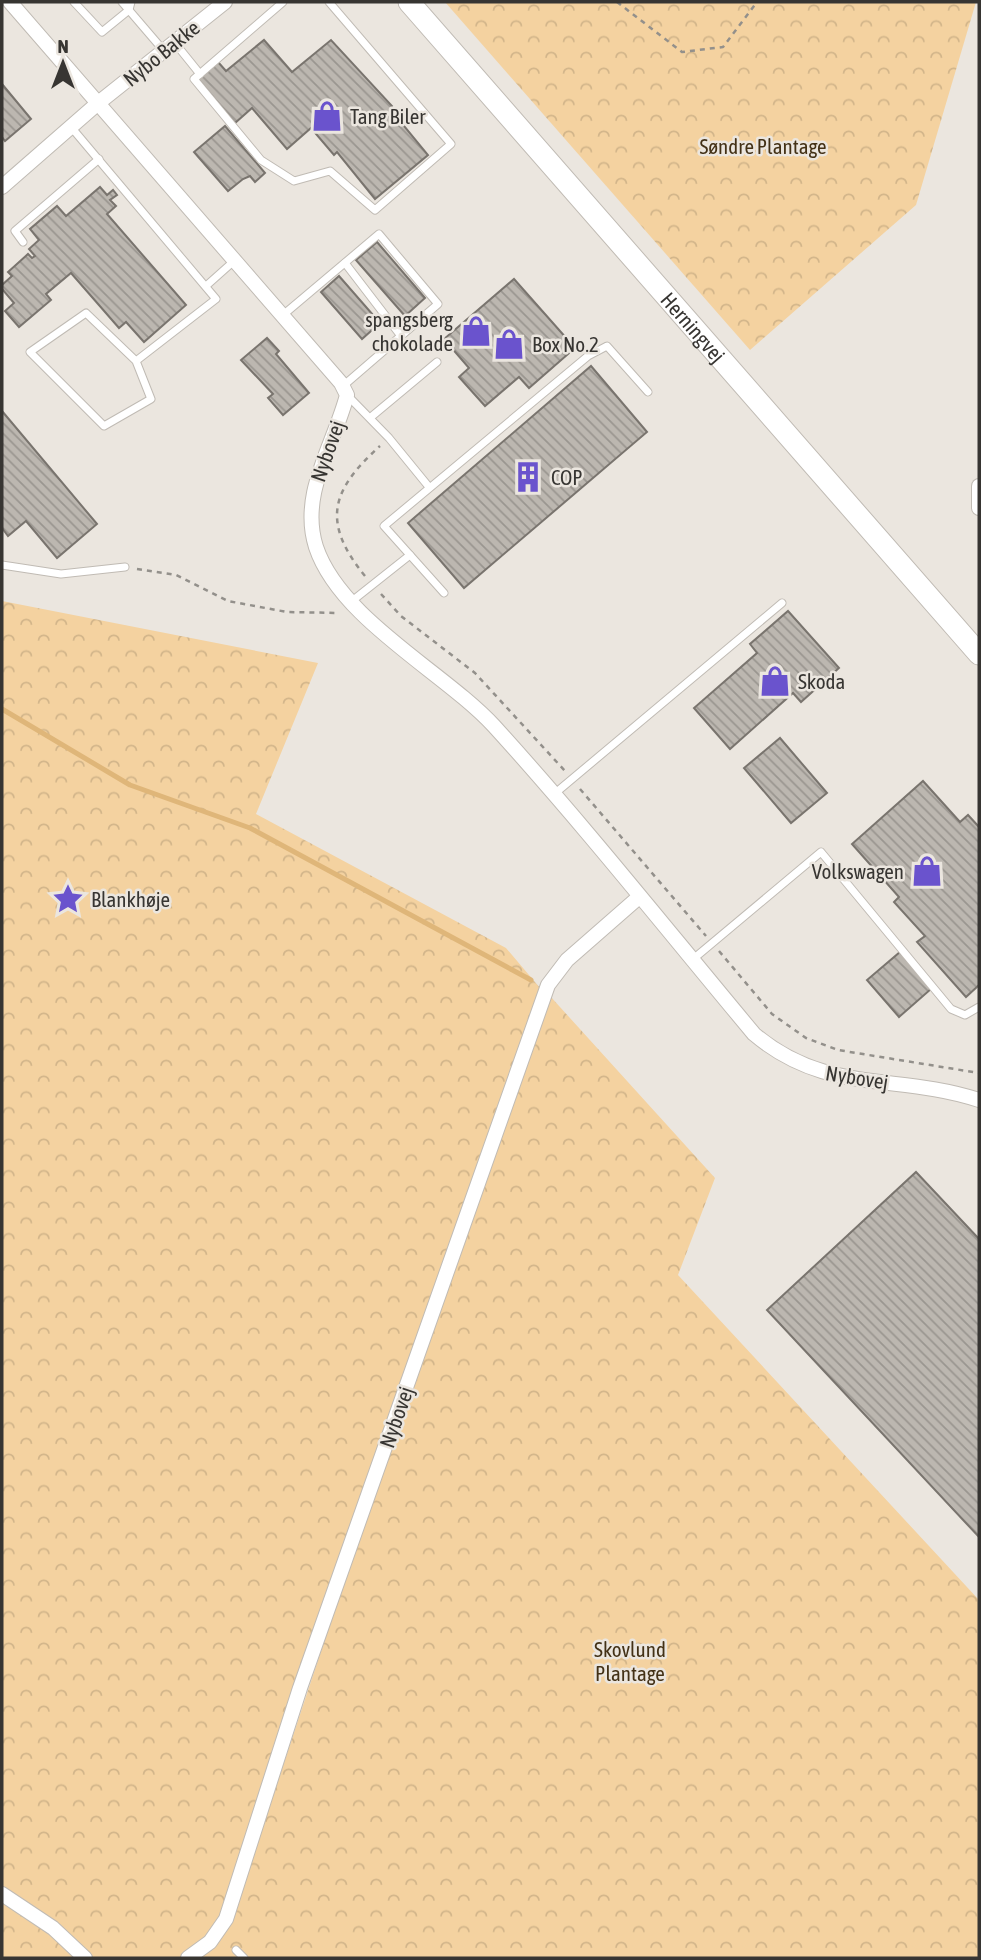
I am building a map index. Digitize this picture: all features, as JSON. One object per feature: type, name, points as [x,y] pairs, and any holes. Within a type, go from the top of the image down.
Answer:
[{"type":"main road","name":"Herningvej","points":[[409,2],[979,654]]},
{"type":"street","points":[[10,2],[345,390]]},
{"type":"street","name":"Nybo Bakke","points":[[2,187],[97,104],[225,2]]},
{"type":"street","name":"Nybovej","points":[[345,390],[311,508],[317,548],[325,565],[356,605],[386,636],[492,724],[754,1034],[772,1049],[801,1064],[838,1077],[925,1087],[979,1100]]},
{"type":"street","points":[[979,486],[979,509]]},
{"type":"street","name":"Nybovej","points":[[188,1958],[210,1942],[226,1919],[300,1688],[548,985],[566,960],[639,897]]},
{"type":"street","points":[[2,1894],[53,1928],[85,1958]]},
{"type":"lane","points":[[74,2],[102,32],[130,6]]},
{"type":"lane","points":[[122,2],[130,6],[200,74]]},
{"type":"lane","points":[[282,2],[194,79],[261,160],[294,181],[330,171],[375,210],[451,144],[329,2]]},
{"type":"lane","points":[[71,127],[216,299],[136,361]]},
{"type":"lane","points":[[23,242],[15,231],[99,159]]},
{"type":"lane","points":[[282,316],[379,234],[439,304],[345,390],[429,487]]},
{"type":"lane","points":[[206,286],[234,261]]},
{"type":"lane","points":[[345,263],[401,336]]},
{"type":"lane","points":[[86,313],[136,361],[151,399],[104,426],[30,352],[86,313]]},
{"type":"lane","points":[[444,593],[384,526],[587,356],[607,346],[648,391]]},
{"type":"lane","points":[[371,417],[437,362]]},
{"type":"lane","points":[[356,605],[372,585],[410,555]]},
{"type":"lane","points":[[2,565],[61,574],[125,567]]},
{"type":"lane","points":[[552,795],[782,603]]},
{"type":"lane","points":[[692,960],[821,852],[951,1009],[965,1015],[979,1007]]},
{"type":"lane","points":[[236,1950],[244,1958]]},
{"type":"path","points":[[617,2],[682,52],[723,47],[757,2]]},
{"type":"path","points":[[389,438],[351,473],[341,492],[336,512],[341,542],[372,585],[401,616],[475,673],[573,780],[772,1014],[806,1038],[838,1050],[979,1073]]},
{"type":"path","points":[[125,567],[176,575],[228,601],[287,612],[344,614],[356,605]]},
{"type":"green space","name":"Søndre Plantage","points":[[445,2],[976,2],[916,205],[750,350]]},
{"type":"green space","name":"Skovlund Plantage","points":[[2,601],[318,663],[256,814],[506,948],[540,988],[374,1457],[221,1912],[233,1916],[384,1462],[550,996],[715,1178],[678,1275],[979,1600],[979,1958],[2,1958]]},
{"type":"building","name":"Tang Biler","points":[[264,40],[292,72],[331,40],[392,106],[390,109],[428,155],[375,199],[337,152],[334,155],[311,128],[287,149],[252,108],[235,123],[198,79],[218,62],[226,71]]},
{"type":"building","points":[[2,84],[31,119],[5,141],[2,137]]},
{"type":"building","points":[[225,126],[265,173],[255,182],[250,176],[243,179],[228,191],[194,152]]},
{"type":"building","points":[[100,187],[107,195],[113,190],[117,195],[110,200],[116,206],[107,214],[186,305],[144,342],[126,322],[119,328],[71,273],[46,294],[51,300],[19,327],[5,311],[14,303],[2,289],[2,285],[12,276],[8,272],[28,254],[32,258],[35,256],[29,249],[39,240],[30,229],[57,206],[66,216]]},
{"type":"building","points":[[377,242],[425,298],[405,316],[356,260]]},
{"type":"building","points":[[339,276],[380,323],[362,339],[321,292]]},
{"type":"building","name":"Box No.2","points":[[514,279],[575,348],[529,388],[519,377],[485,406],[459,377],[469,368],[444,339]]},
{"type":"building","points":[[267,338],[279,351],[276,354],[309,393],[283,415],[268,398],[273,394],[241,360]]},
{"type":"building","name":"COP","points":[[591,366],[647,432],[464,588],[408,523]]},
{"type":"building","points":[[2,411],[97,524],[57,558],[26,521],[8,536],[2,528]]},
{"type":"building","name":"Skoda","points":[[788,611],[839,668],[801,702],[793,693],[730,749],[694,708],[757,653],[750,644]]},
{"type":"building","points":[[780,738],[827,793],[791,823],[744,768]]},
{"type":"building","name":"Volkswagen","points":[[923,781],[960,822],[968,815],[979,827],[979,985],[966,997],[917,942],[925,936],[894,902],[899,897],[852,844]]},
{"type":"building","points":[[900,952],[931,989],[899,1017],[867,980]]},
{"type":"building","points":[[916,1172],[979,1239],[979,1537],[767,1310]]},
{"type":"waterway","points":[[2,709],[130,785],[250,828],[531,980]]},
{"type":"place","name":"Tang Biler","points":[[327,116]]},
{"type":"place","name":"spangsberg chokolade","points":[[476,331]]},
{"type":"place","name":"Box No.2","points":[[509,344]]},
{"type":"place","name":"COP","points":[[528,477]]},
{"type":"place","name":"Skoda","points":[[775,681]]},
{"type":"place","name":"Volkswagen","points":[[927,871]]},
{"type":"place","name":"Blankhøje","points":[[68,899]]}]
